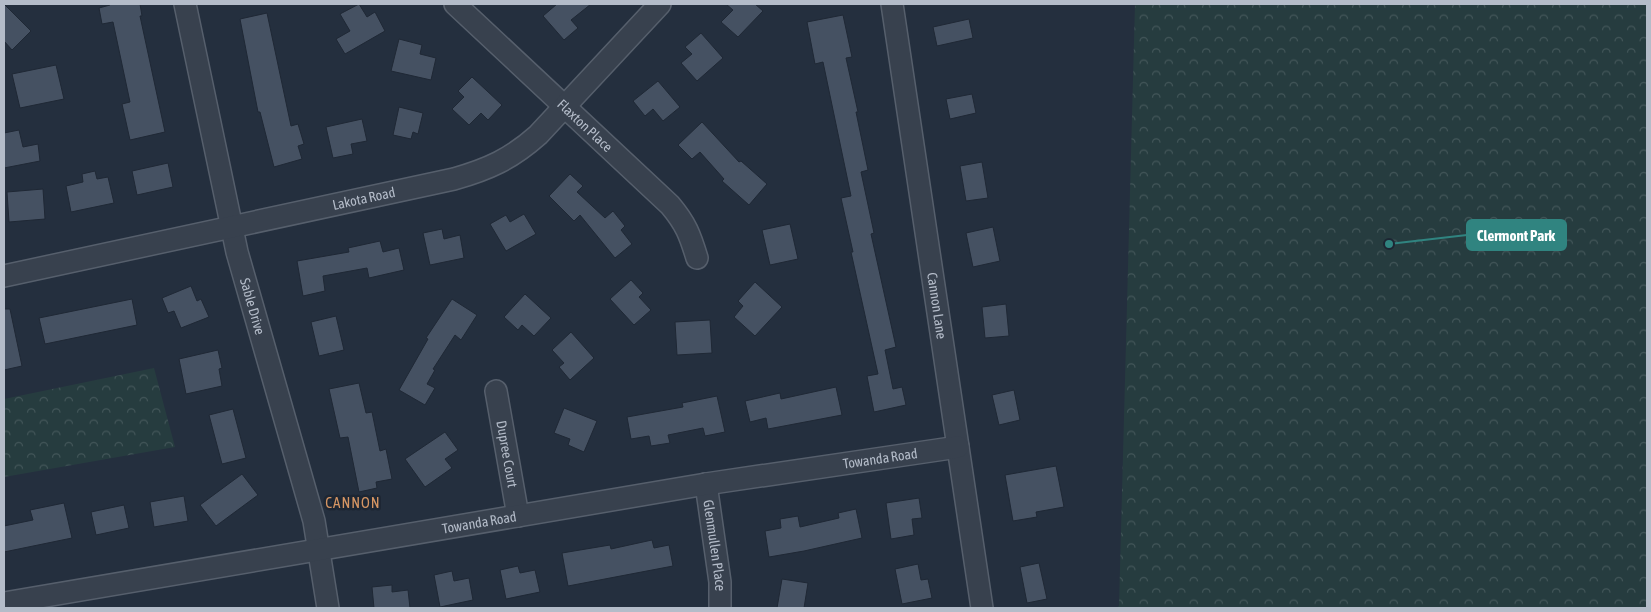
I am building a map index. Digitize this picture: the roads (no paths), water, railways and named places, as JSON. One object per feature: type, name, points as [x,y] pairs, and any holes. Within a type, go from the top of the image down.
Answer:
[{"type":"street","name":"Sable Drive","points":[[185,4],[232,227],[254,316],[314,521],[328,608]]},
{"type":"street","name":"Flaxton Place","points":[[455,4],[670,205],[690,232],[697,258]]},
{"type":"street","name":"Lakota Road","points":[[4,276],[454,179],[495,166],[523,148],[660,4]]},
{"type":"street","name":"Cannon Lane","points":[[892,4],[982,608]]},
{"type":"street","name":"Dupree Court","points":[[496,391],[518,516]]},
{"type":"street","name":"Towanda Road","points":[[4,603],[706,484],[958,447]]},
{"type":"street","name":"Glenmullen Place","points":[[706,484],[720,582],[720,608]]},
{"type":"place","name":"Clermont Park","points":[[1389,244]]},
{"type":"district","name":"CANNON","points":[[353,503]]}]
